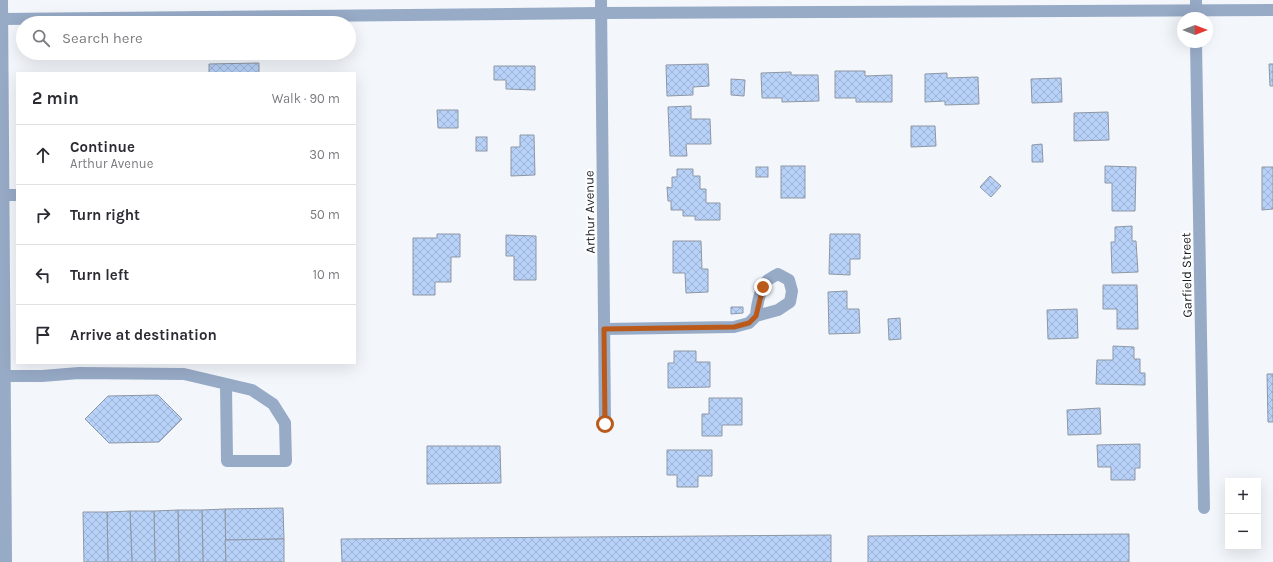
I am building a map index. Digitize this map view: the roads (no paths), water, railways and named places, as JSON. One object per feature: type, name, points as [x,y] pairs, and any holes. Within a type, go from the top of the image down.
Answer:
[{"type":"street","points":[[2,0],[4,195],[2,230],[7,315],[2,348],[5,376],[6,562]]},
{"type":"street","name":"Arthur Avenue","points":[[601,0],[605,424]]},
{"type":"street","points":[[242,16],[1273,10]]},
{"type":"street","points":[[2,18],[16,18]]},
{"type":"street","name":"Garfield Street","points":[[1196,48],[1204,508]]},
{"type":"street","points":[[4,195],[16,195]]},
{"type":"street","points":[[604,329],[734,327],[749,323],[756,316]]},
{"type":"street","points":[[5,376],[42,376],[79,373],[184,374],[252,390],[273,404],[286,423],[286,460],[227,461],[226,384]]}]
